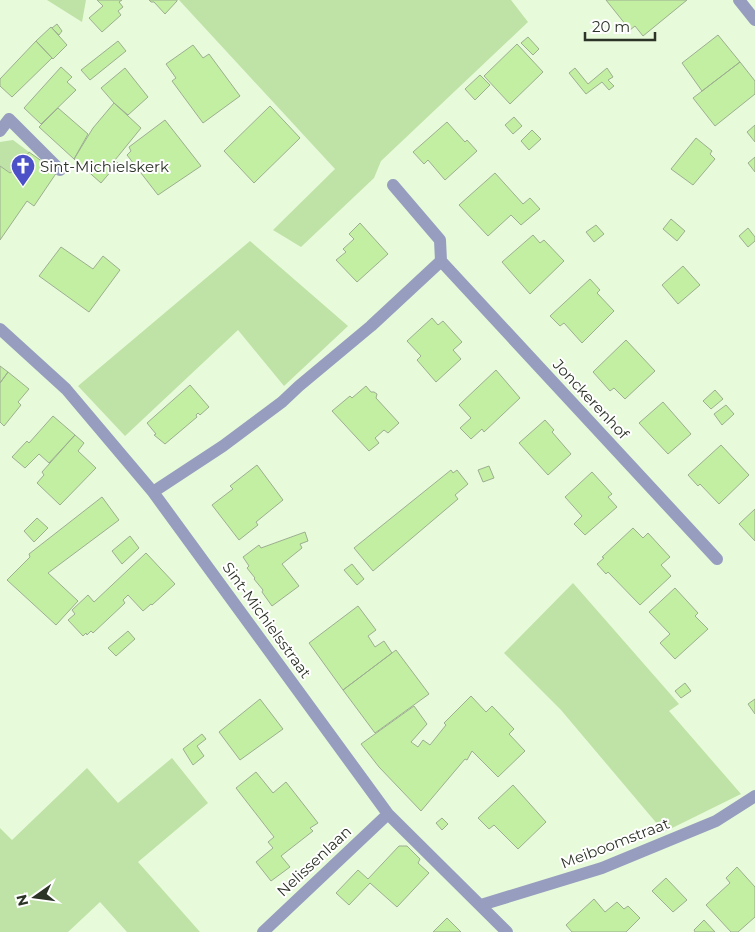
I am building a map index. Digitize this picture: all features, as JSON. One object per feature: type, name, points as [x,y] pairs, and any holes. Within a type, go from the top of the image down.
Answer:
[{"type":"street","points":[[739,0],[755,20]]},
{"type":"street","points":[[0,131],[9,119],[60,170]]},
{"type":"street","points":[[153,492],[223,446],[282,402],[370,326],[441,261],[440,240],[393,185]]},
{"type":"street","name":"Jonckerenhof","points":[[441,261],[717,559]]},
{"type":"street","name":"Sint-Michielsstraat","points":[[0,329],[66,389],[153,492],[388,814],[507,932]]},
{"type":"street","name":"Meiboomstraat","points":[[481,905],[602,868],[716,821],[755,796]]},
{"type":"street","name":"Nelissenlaan","points":[[263,932],[388,814]]},
{"type":"green space","points":[[47,0],[86,0],[82,22]]},
{"type":"green space","points":[[179,0],[511,0],[528,22],[381,161],[374,178],[301,247],[273,230],[335,169]]},
{"type":"green space","points":[[13,140],[29,152],[19,167],[10,173],[0,166],[0,142]]},
{"type":"green space","points":[[250,241],[348,326],[284,386],[238,330],[125,436],[78,386]]},
{"type":"green space","points":[[573,583],[679,704],[669,711],[741,794],[664,832],[561,710],[504,653]]},
{"type":"green space","points":[[172,758],[208,803],[138,862],[200,932],[127,932],[100,902],[68,932],[0,932],[0,828],[12,840],[87,768],[118,803]]},
{"type":"building","points":[[97,0],[122,0],[119,2],[123,7],[118,11],[121,15],[102,32],[89,18],[103,6]]},
{"type":"building","points":[[149,0],[177,1],[165,14],[154,2]]},
{"type":"building","points":[[606,0],[687,0],[643,36],[635,26],[630,30]]},
{"type":"building","points":[[57,24],[62,31],[59,35],[52,28]]},
{"type":"building","points":[[51,27],[67,45],[53,59],[36,41]]},
{"type":"building","points":[[718,35],[740,62],[702,91],[682,63]]},
{"type":"building","points":[[528,37],[539,49],[533,55],[521,43]]},
{"type":"building","points":[[36,41],[52,58],[12,97],[0,86],[0,79]]},
{"type":"building","points":[[118,41],[126,51],[90,80],[81,70]]},
{"type":"building","points":[[517,44],[543,72],[510,104],[484,76]]},
{"type":"building","points":[[193,45],[203,58],[209,54],[240,96],[203,123],[172,81],[176,78],[166,64]]},
{"type":"building","points":[[740,62],[755,81],[755,94],[715,126],[693,98]]},
{"type":"building","points":[[61,67],[72,77],[67,82],[76,90],[41,124],[24,108]]},
{"type":"building","points":[[125,68],[148,97],[128,115],[101,88]]},
{"type":"building","points":[[575,68],[588,84],[607,68],[613,77],[608,80],[614,86],[609,90],[602,82],[586,94],[569,73]]},
{"type":"building","points":[[480,75],[490,85],[475,100],[465,89]]},
{"type":"building","points":[[114,103],[141,128],[115,160],[118,163],[101,183],[74,159],[93,128]]},
{"type":"building","points":[[270,106],[300,138],[254,183],[224,151]]},
{"type":"building","points":[[58,108],[88,134],[74,159],[39,127]]},
{"type":"building","points":[[514,117],[522,126],[513,134],[505,125]]},
{"type":"building","points":[[165,120],[201,166],[158,195],[127,155],[131,151],[129,147]]},
{"type":"building","points":[[447,122],[465,142],[467,140],[477,151],[445,180],[428,160],[424,164],[413,152]]},
{"type":"building","points":[[755,125],[755,142],[747,132]]},
{"type":"building","points":[[532,130],[541,139],[529,150],[521,141]]},
{"type":"building","points":[[696,138],[712,151],[710,154],[715,159],[693,185],[671,169]]},
{"type":"building","name":"Sint-Michielskerk","points":[[29,152],[57,172],[34,206],[27,201],[0,240],[0,166],[10,173],[19,167]]},
{"type":"building","points":[[755,157],[755,172],[748,163]]},
{"type":"building","points":[[495,173],[523,204],[530,198],[540,209],[521,225],[511,215],[488,236],[459,205]]},
{"type":"building","points":[[671,219],[685,231],[677,241],[663,229]]},
{"type":"building","points":[[360,223],[388,254],[357,282],[336,260],[346,252],[343,249],[354,239],[349,234]]},
{"type":"building","points":[[596,225],[604,234],[594,242],[586,232]]},
{"type":"building","points":[[748,228],[755,237],[755,241],[748,247],[739,236]]},
{"type":"building","points":[[533,235],[540,243],[544,240],[564,261],[530,294],[502,262]]},
{"type":"building","points":[[61,247],[93,269],[103,256],[120,270],[89,312],[39,276]]},
{"type":"building","points":[[683,266],[700,285],[678,304],[662,285]]},
{"type":"building","points":[[590,279],[600,290],[597,293],[614,311],[582,343],[564,323],[560,326],[550,316]]},
{"type":"building","points":[[432,318],[438,325],[443,321],[462,342],[453,350],[461,359],[436,382],[417,360],[421,356],[407,341]]},
{"type":"building","points":[[626,340],[655,371],[625,399],[614,388],[610,391],[593,372]]},
{"type":"building","points":[[0,366],[8,372],[0,383]]},
{"type":"building","points":[[496,370],[520,398],[484,432],[482,429],[471,439],[460,428],[471,418],[459,405]]},
{"type":"building","points":[[8,372],[29,389],[18,402],[21,405],[4,426],[0,422],[0,383]]},
{"type":"building","points":[[190,385],[209,407],[200,415],[198,413],[197,417],[165,444],[154,435],[156,434],[147,423]]},
{"type":"building","points":[[366,386],[371,392],[377,394],[376,398],[399,423],[388,433],[384,430],[375,438],[379,443],[369,451],[332,411]]},
{"type":"building","points":[[715,390],[723,399],[711,409],[703,401]]},
{"type":"building","points":[[663,402],[691,434],[668,454],[639,423]]},
{"type":"building","points":[[726,405],[734,414],[722,425],[714,414]]},
{"type":"building","points":[[53,416],[75,435],[49,463],[39,454],[25,468],[12,457],[27,441],[29,443]]},
{"type":"building","points":[[545,420],[554,430],[552,432],[571,454],[548,475],[519,443]]},
{"type":"building","points":[[75,435],[84,443],[78,451],[96,468],[60,505],[37,483],[44,475],[42,472]]},
{"type":"building","points":[[721,445],[749,475],[719,504],[700,484],[698,486],[688,475]]},
{"type":"building","points":[[257,465],[283,500],[256,522],[258,525],[239,540],[212,505],[233,489],[230,486]]},
{"type":"building","points":[[489,466],[494,478],[483,482],[478,470]]},
{"type":"building","points":[[451,470],[453,473],[457,470],[468,484],[455,495],[458,499],[373,571],[354,548]]},
{"type":"building","points":[[592,472],[612,494],[608,497],[617,507],[585,535],[574,524],[582,516],[565,497]]},
{"type":"building","points":[[102,497],[119,520],[48,573],[78,601],[56,625],[7,580],[30,557],[29,554]]},
{"type":"building","points":[[755,509],[755,541],[739,524]]},
{"type":"building","points":[[37,518],[48,528],[34,542],[24,531]]},
{"type":"building","points":[[633,528],[643,538],[648,533],[670,557],[661,565],[671,576],[640,605],[608,572],[606,574],[597,564]]},
{"type":"building","points":[[305,532],[308,541],[300,544],[302,548],[282,564],[299,586],[272,606],[247,568],[249,566],[243,557],[259,545],[261,548]]},
{"type":"building","points":[[130,536],[139,548],[122,564],[112,551]]},
{"type":"building","points":[[146,553],[175,584],[143,611],[128,595],[123,600],[125,603],[93,633],[91,631],[83,636],[68,620],[75,614],[72,610],[88,595],[94,602]]},
{"type":"building","points":[[352,564],[364,579],[357,585],[344,570]]},
{"type":"building","points":[[675,588],[698,613],[695,616],[708,629],[675,659],[660,643],[670,634],[649,612]]},
{"type":"building","points":[[358,606],[376,630],[368,636],[375,647],[384,641],[392,653],[343,690],[309,643]]},
{"type":"building","points":[[128,631],[135,639],[116,656],[108,648]]},
{"type":"building","points":[[396,650],[429,694],[375,733],[343,690]]},
{"type":"building","points":[[685,683],[691,691],[681,698],[675,691]]},
{"type":"building","points":[[471,696],[486,712],[492,706],[514,729],[509,734],[525,751],[498,777],[472,751],[467,760],[465,759],[421,811],[379,767],[361,744],[414,706],[427,724],[411,742],[418,747],[423,740],[430,745],[446,725],[444,723]]},
{"type":"building","points":[[260,699],[283,729],[240,760],[219,732]]},
{"type":"building","points":[[755,699],[755,714],[748,704]]},
{"type":"building","points":[[202,734],[206,739],[197,746],[204,756],[193,765],[183,749]]},
{"type":"building","points":[[256,772],[273,793],[286,782],[318,823],[310,828],[313,831],[281,856],[290,867],[271,881],[256,862],[273,848],[268,842],[274,837],[236,788]]},
{"type":"building","points":[[513,785],[546,822],[518,849],[494,825],[489,829],[478,818]]},
{"type":"building","points":[[442,818],[448,824],[442,830],[436,823]]},
{"type":"building","points":[[399,846],[407,846],[420,859],[418,863],[429,873],[397,907],[370,883],[349,905],[336,893],[358,870],[368,879]]},
{"type":"building","points":[[737,867],[755,887],[755,917],[738,932],[731,932],[706,905],[730,883],[726,878]]},
{"type":"building","points":[[666,878],[687,900],[673,912],[652,891]]},
{"type":"building","points":[[594,899],[605,912],[617,902],[624,909],[628,906],[640,918],[626,932],[572,932],[566,925]]},
{"type":"building","points":[[447,918],[461,932],[433,932]]},
{"type":"building","points":[[704,920],[715,932],[695,932],[694,930]]},
{"type":"place","name":"Sint-Michielskerk","points":[[23,187]]}]
